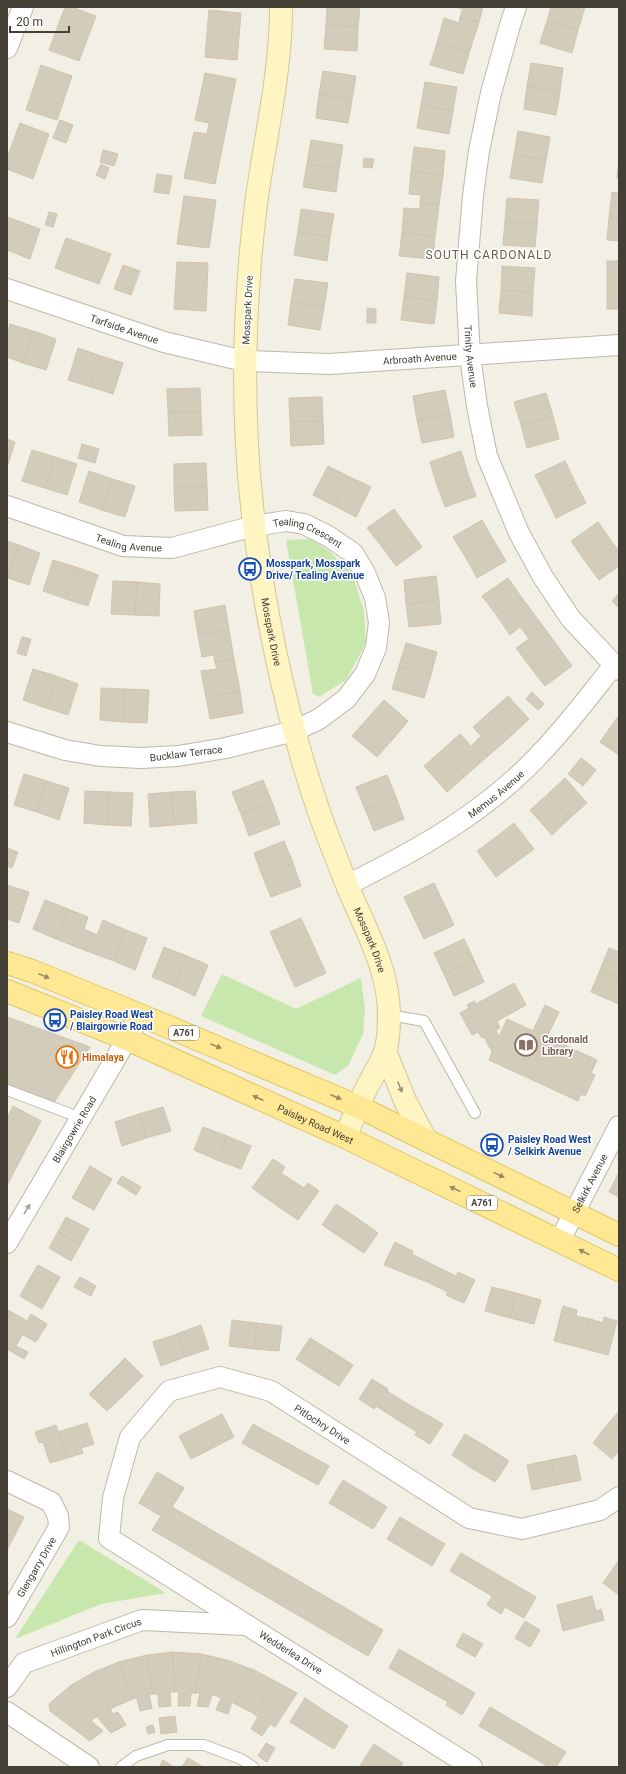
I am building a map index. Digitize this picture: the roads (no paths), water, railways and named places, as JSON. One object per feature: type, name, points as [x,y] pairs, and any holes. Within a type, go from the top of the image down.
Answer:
[{"type":"main road","name":"A761","points":[[7,963],[140,1015],[359,1106],[619,1235]]},
{"type":"main road","name":"Paisley Road West","points":[[7,991],[127,1039],[345,1137],[560,1240],[619,1270]]},
{"type":"street","points":[[7,48],[23,7]]},
{"type":"street","name":"Mosspark Drive","points":[[281,7],[281,36],[249,265],[244,361],[247,456],[254,526],[270,624],[294,731],[318,809],[347,885],[379,958],[387,986],[389,1015],[385,1051],[345,1137]]},
{"type":"street","name":"Trinity Avenue","points":[[516,7],[491,94],[478,159],[466,281],[470,356],[477,406],[487,456],[519,534],[543,577],[572,619],[617,667]]},
{"type":"street","name":"Tarfside Avenue","points":[[7,289],[164,342],[244,361]]},
{"type":"street","name":"Arbroath Avenue","points":[[244,361],[329,364],[470,356],[619,345]]},
{"type":"street","name":"Tealing Avenue","points":[[7,506],[123,546],[172,548],[254,526]]},
{"type":"street","name":"Tealing Crescent","points":[[254,526],[286,521],[304,524],[328,536],[353,553],[365,573],[375,598],[379,622],[376,648],[365,674],[346,699],[319,719],[294,731]]},
{"type":"street","name":"Memus Avenue","points":[[347,885],[394,862],[445,833],[492,798],[539,755],[617,667]]},
{"type":"street","name":"Bucklaw Terrace","points":[[7,732],[64,750],[101,756],[142,758],[178,756],[226,748],[294,731]]},
{"type":"street","name":"Blairgowrie Road","points":[[7,1243],[140,1015]]},
{"type":"street","points":[[385,1051],[406,1103],[426,1140]]},
{"type":"street","name":"Selkirk Avenue","points":[[560,1240],[619,1126]]},
{"type":"street","name":"Pitlochry Drive","points":[[109,1538],[113,1498],[130,1437],[170,1391],[220,1377],[270,1391],[469,1518],[522,1530],[600,1510],[619,1497]]},
{"type":"street","name":"Glengarry Drive","points":[[7,1481],[51,1502],[58,1516],[59,1527],[7,1617]]},
{"type":"street","name":"Wedderlea Drive","points":[[109,1538],[472,1767]]},
{"type":"street","name":"Hillington Park Circus","points":[[7,1687],[24,1663],[142,1620],[247,1625]]},
{"type":"street","points":[[7,1712],[89,1767]]},
{"type":"lane","points":[[389,1015],[424,1021],[475,1113]]},
{"type":"lane","points":[[7,1090],[81,1118]]},
{"type":"lane","points":[[121,1767],[136,1756],[168,1745],[204,1745],[241,1759],[253,1767]]},
{"type":"place","name":"Mosspark, Mosspark Drive/ Tealing Avenue","points":[[250,569]]},
{"type":"place","name":"Paisley Road West / Blairgowrie Road","points":[[55,1020]]},
{"type":"place","name":"Cardonald Library","points":[[526,1045]]},
{"type":"place","name":"Himalaya","points":[[67,1057]]},
{"type":"place","name":"Paisley Road West / Selkirk Avenue","points":[[492,1145]]},
{"type":"district","name":"SOUTH CARDONALD","points":[[489,255]]}]
